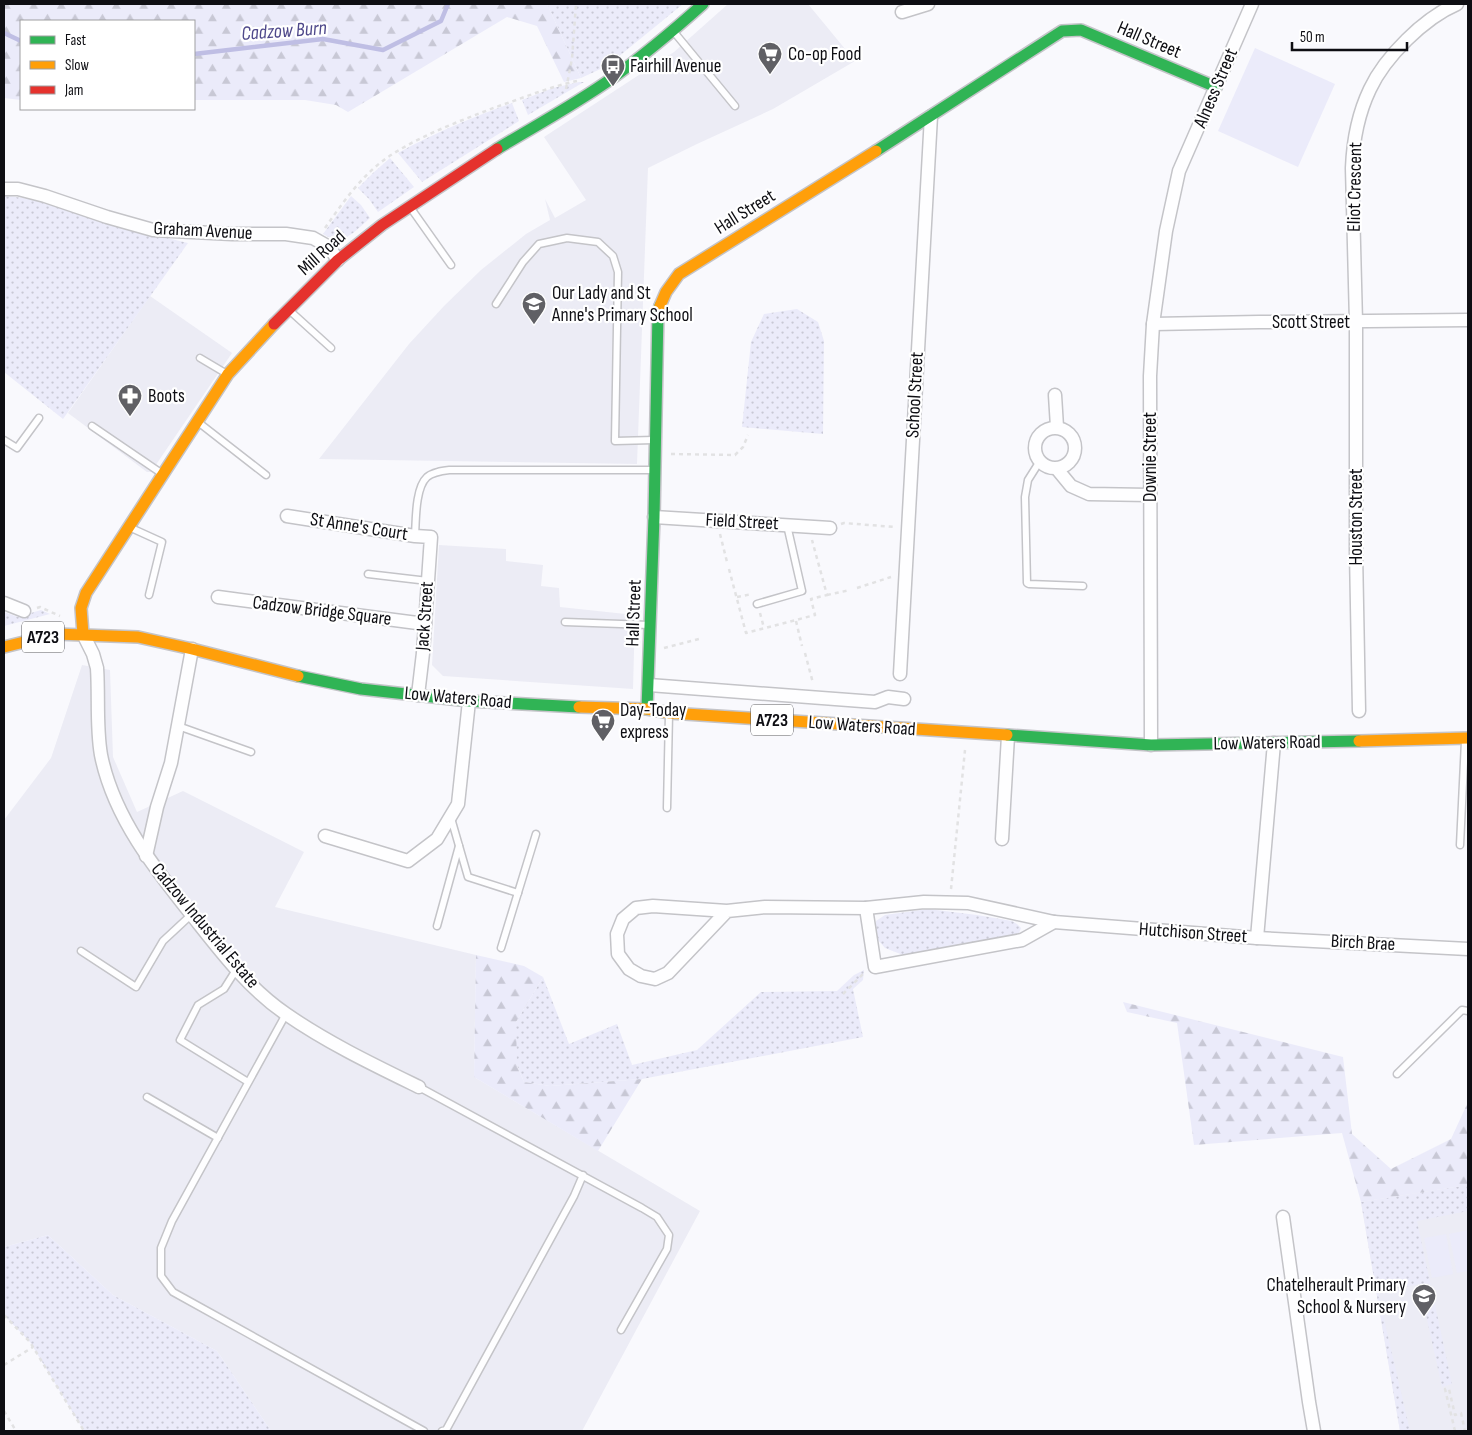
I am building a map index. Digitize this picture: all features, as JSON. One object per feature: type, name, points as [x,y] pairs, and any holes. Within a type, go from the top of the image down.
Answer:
[{"type":"main road","name":"Mill Road","points":[[83,634],[82,608],[86,593],[128,526],[228,374],[288,309],[338,260],[410,206],[483,157],[612,79],[673,31],[703,4]]},
{"type":"main road","name":"Hall Street","points":[[647,709],[654,517],[658,312],[662,298],[670,284],[679,274],[931,116],[1062,31],[1081,30],[1216,87]]},
{"type":"main road","name":"A723","points":[[4,647],[56,634],[83,634]]},
{"type":"main road","name":"Low Waters Road","points":[[83,634],[138,637],[360,689],[469,700],[589,708],[647,709],[670,713],[1151,744],[1307,743],[1467,738]]},
{"type":"street","points":[[902,12],[928,4]]},
{"type":"street","name":"Alness Street","points":[[1179,172],[1252,4]]},
{"type":"street","name":"Eliot Crescent","points":[[1356,322],[1352,168],[1353,147],[1359,120],[1370,89],[1384,66],[1428,20],[1457,4]]},
{"type":"street","name":"School Street","points":[[900,674],[931,116]]},
{"type":"street","name":"Downie Street","points":[[1151,744],[1150,376],[1153,324],[1166,231],[1179,172]]},
{"type":"street","name":"Graham Avenue","points":[[4,189],[18,189],[44,196],[153,230],[232,234],[286,234],[316,239]]},
{"type":"street","points":[[316,239],[329,247],[338,260]]},
{"type":"street","name":"Scott Street","points":[[1153,324],[1468,320]]},
{"type":"street","name":"Houston Street","points":[[1356,322],[1356,552],[1359,711]]},
{"type":"street","points":[[1055,395],[1057,428]]},
{"type":"street","points":[[1057,428],[1066,431],[1073,438],[1075,448],[1073,457],[1066,464],[1057,468],[1048,467],[1040,461],[1035,443],[1040,434],[1048,429],[1057,428]]},
{"type":"street","points":[[1057,468],[1071,486],[1089,494],[1150,495]]},
{"type":"street","name":"St Anne's Court","points":[[287,516],[431,537]]},
{"type":"street","name":"Field Street","points":[[654,517],[830,528]]},
{"type":"street","name":"Jack Street","points":[[418,695],[431,537]]},
{"type":"street","name":"Cadzow Bridge Square","points":[[218,597],[425,624]]},
{"type":"street","points":[[4,603],[24,611]]},
{"type":"street","name":"Cadzow Industrial Estate","points":[[83,634],[93,654],[97,668],[101,754],[107,776],[114,797],[146,856],[236,970],[257,991],[286,1014],[360,1058],[419,1087]]},
{"type":"street","name":"Cadzow Industrial Estate","points":[[146,856],[157,807],[171,764],[192,649]]},
{"type":"street","name":"Low Waters Road","points":[[649,685],[875,702],[888,697],[904,699]]},
{"type":"street","points":[[326,836],[408,861],[437,839],[458,804],[469,700]]},
{"type":"street","points":[[1002,839],[1008,736]]},
{"type":"street","name":"Hutchison Street","points":[[727,910],[668,973],[654,979],[641,976],[629,969],[618,954],[616,934],[623,919],[636,908],[653,906],[727,910],[765,907],[866,908],[924,902],[968,903],[1054,922],[1257,938],[1274,743]]},
{"type":"street","points":[[866,908],[875,967],[1022,940],[1054,922]]},
{"type":"street","name":"Birch Brae","points":[[1257,938],[1468,949]]},
{"type":"street","points":[[1283,1217],[1314,1431]]},
{"type":"lane","points":[[673,31],[735,106]]},
{"type":"lane","points":[[410,206],[451,265]]},
{"type":"lane","points":[[496,304],[523,262],[539,244],[567,238],[598,242],[613,256],[618,272],[616,441],[655,440]]},
{"type":"lane","points":[[288,309],[331,348]]},
{"type":"lane","points":[[200,358],[228,374]]},
{"type":"lane","points":[[4,440],[17,448],[39,418]]},
{"type":"lane","points":[[197,421],[266,475]]},
{"type":"lane","points":[[92,426],[162,474]]},
{"type":"lane","points":[[1040,461],[1028,480],[1026,492],[1027,583],[1083,586]]},
{"type":"lane","points":[[414,536],[417,494],[426,478],[437,472],[450,470],[654,470]]},
{"type":"lane","points":[[757,604],[802,591],[787,525]]},
{"type":"lane","points":[[128,526],[162,542],[149,595]]},
{"type":"lane","points":[[368,574],[428,581]]},
{"type":"lane","points":[[565,622],[651,625]]},
{"type":"lane","points":[[667,808],[670,713]]},
{"type":"lane","points":[[178,726],[251,752]]},
{"type":"lane","points":[[1460,845],[1467,738]]},
{"type":"lane","points":[[450,817],[468,877],[518,893]]},
{"type":"lane","points":[[501,948],[536,834]]},
{"type":"lane","points":[[437,926],[459,846]]},
{"type":"lane","points":[[82,951],[136,987],[163,941],[191,915]]},
{"type":"lane","points":[[236,970],[224,988],[198,1005],[180,1040],[248,1082]]},
{"type":"lane","points":[[1397,1074],[1462,1010],[1468,1011]]},
{"type":"lane","points":[[286,1014],[172,1221],[160,1248],[161,1276],[173,1292],[424,1431]]},
{"type":"lane","points":[[419,1087],[658,1217],[669,1235],[667,1249],[621,1330]]},
{"type":"lane","points":[[147,1097],[218,1138]]},
{"type":"lane","points":[[442,1431],[446,1430],[574,1196],[583,1175]]},
{"type":"path","points":[[561,111],[572,59],[576,4]]},
{"type":"path","points":[[316,239],[353,191],[376,167],[389,156],[421,138],[474,116],[567,84],[587,79],[594,90]]},
{"type":"path","points":[[654,454],[735,455],[744,448],[748,435]]},
{"type":"path","points":[[716,521],[727,562]]},
{"type":"path","points":[[830,528],[844,523],[908,528]]},
{"type":"path","points":[[857,588],[906,572]]},
{"type":"path","points":[[826,596],[850,590]]},
{"type":"path","points":[[796,620],[802,646]]},
{"type":"path","points":[[650,652],[699,639]]},
{"type":"path","points":[[805,653],[817,697]]},
{"type":"path","points":[[950,903],[966,733]]},
{"type":"path","points":[[843,994],[868,970],[875,967]]},
{"type":"path","points":[[4,1316],[30,1342],[84,1431]]},
{"type":"path","points":[[4,1365],[33,1347]]},
{"type":"path","points":[[1455,1431],[1445,1389],[1449,1389],[1455,1415],[1461,1413],[1465,1431]]},
{"type":"path","points":[[4,1411],[16,1431]]},
{"type":"shaded area","name":"Our Lady and St Anne's Primary School","points":[[728,4],[808,4],[855,61],[773,109],[648,168],[637,464],[319,459],[409,344],[444,306],[481,270],[526,234],[550,220],[545,199],[555,218],[586,200],[544,137],[674,52]]},
{"type":"shaded area","points":[[150,296],[232,353],[151,472],[147,472],[68,413]]},
{"type":"shaded area","points":[[439,545],[506,549],[506,561],[543,565],[541,586],[559,588],[560,607],[635,615],[633,689],[443,676],[432,665]]},
{"type":"shaded area","points":[[82,665],[110,670],[113,757],[137,812],[183,791],[304,852],[275,907],[476,955],[474,1077],[700,1211],[582,1431],[271,1431],[217,1351],[113,1295],[48,1235],[4,1247],[4,820],[51,758]]},
{"type":"shaded area","name":"Chatelherault Primary School & Nursery","points":[[1468,1185],[1468,1431],[1400,1431],[1361,1202]]},
{"type":"green space","points":[[4,4],[547,4],[581,78],[564,82],[537,26],[507,17],[348,112],[336,105],[305,100],[195,100],[195,20],[20,20],[20,100],[4,98]]},
{"type":"green space","points":[[547,4],[683,4],[607,66],[581,78]]},
{"type":"green space","points":[[1255,48],[1335,84],[1298,167],[1218,131]]},
{"type":"green space","points":[[584,82],[528,115],[522,100],[553,88]]},
{"type":"green space","points":[[512,103],[519,121],[422,182],[398,153],[454,126]]},
{"type":"green space","points":[[390,158],[414,187],[378,212],[358,188]]},
{"type":"green space","points":[[4,196],[39,201],[106,222],[188,243],[63,419],[4,372]]},
{"type":"green space","points":[[351,196],[361,205],[370,218],[349,236],[337,239],[323,234]]},
{"type":"green space","points":[[797,309],[818,322],[824,341],[823,434],[742,427],[751,342],[764,314]]},
{"type":"green space","points":[[41,610],[50,614],[4,626],[4,612],[18,617]]},
{"type":"green space","points":[[928,909],[1012,921],[1021,928],[1015,936],[903,955],[885,948],[878,940],[875,930],[876,921],[885,915]]},
{"type":"green space","points":[[476,955],[524,966],[543,977],[516,1022],[517,1066],[524,1082],[550,1086],[642,1079],[598,1151],[474,1077]]},
{"type":"green space","points":[[864,970],[863,980],[853,989],[863,1037],[642,1079],[550,1086],[524,1082],[516,1063],[516,1022],[543,977],[569,1044],[617,1024],[632,1065],[697,1050],[761,992],[837,991],[854,975]]},
{"type":"green space","points":[[1123,1002],[1343,1057],[1352,1134],[1391,1169],[1451,1139],[1468,1102],[1468,1185],[1361,1202],[1342,1133],[1194,1145],[1177,1023],[1127,1012]]},
{"type":"green space","points":[[1468,1185],[1468,1211],[1417,1221],[1452,1384],[1442,1387],[1419,1284],[1378,1293],[1410,1431],[1400,1431],[1361,1202]]},
{"type":"green space","points":[[1468,1230],[1468,1271],[1457,1273],[1449,1234]]},
{"type":"green space","points":[[1446,1234],[1453,1274],[1432,1278],[1424,1238]]},
{"type":"green space","points":[[48,1235],[113,1295],[217,1351],[271,1431],[84,1431],[30,1342],[4,1315],[4,1247]]},
{"type":"waterway","name":"Cadzow Burn","points":[[195,54],[323,39],[383,50],[441,21],[448,4]]},
{"type":"waterway","name":"Cadzow Burn","points":[[4,33],[20,41]]},
{"type":"traffic: fast","points":[[497,149],[597,89],[658,43],[703,4]]},
{"type":"traffic: fast","points":[[876,151],[1062,31],[1081,30],[1216,87]]},
{"type":"traffic: fast","points":[[647,709],[654,517],[658,312],[660,306]]},
{"type":"traffic: fast","points":[[298,676],[361,689],[469,701],[579,707]]},
{"type":"traffic: fast","points":[[1007,735],[1151,745],[1359,741]]},
{"type":"traffic: slow","points":[[660,306],[666,292],[679,274],[876,151]]},
{"type":"traffic: slow","points":[[83,634],[81,608],[86,593],[228,374],[274,324]]},
{"type":"traffic: slow","points":[[4,647],[56,634],[138,637],[298,676]]},
{"type":"traffic: slow","points":[[579,707],[647,709],[670,713],[1007,735]]},
{"type":"traffic: slow","points":[[1359,741],[1468,738]]},
{"type":"traffic: jam","points":[[274,324],[338,260],[382,225],[497,149]]},
{"type":"place","name":"Co-op Food","points":[[770,75]]},
{"type":"place","name":"Fairhill Avenue","points":[[613,87]]},
{"type":"place","name":"Our Lady and St Anne's Primary School","points":[[534,325]]},
{"type":"place","name":"Boots","points":[[130,417]]},
{"type":"place","name":"Day-Today express","points":[[603,742]]},
{"type":"place","name":"Chatelherault Primary School & Nursery","points":[[1424,1317]]}]
